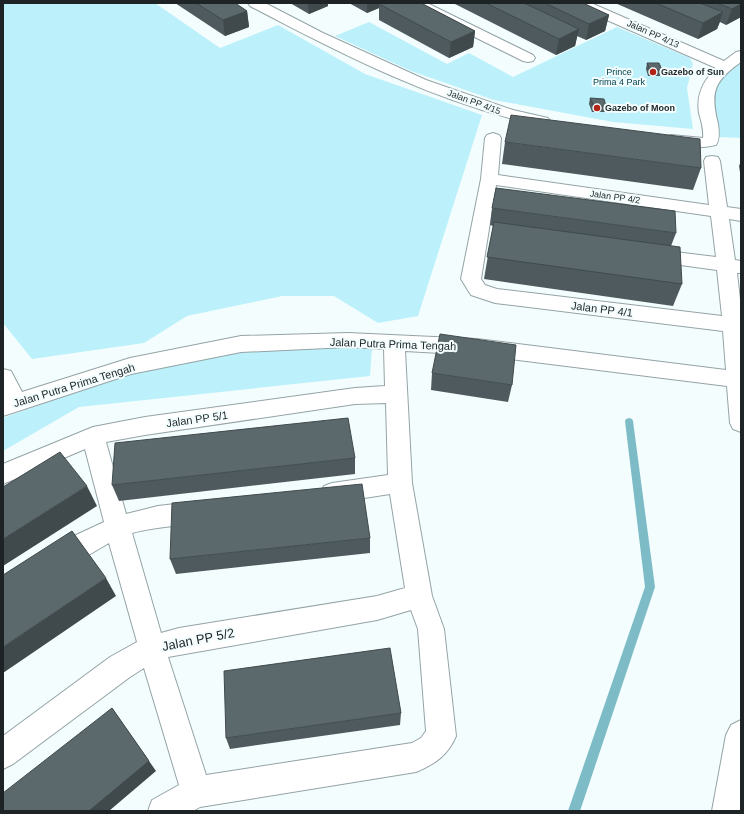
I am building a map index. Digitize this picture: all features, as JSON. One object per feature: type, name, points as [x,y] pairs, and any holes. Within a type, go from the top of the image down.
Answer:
[{"type":"street","name":"Jalan PP 4/15","points":[[255,3],[318,36],[421,83],[509,114],[552,123]]},
{"type":"street","points":[[417,3],[528,58]]},
{"type":"street","name":"Jalan PP 4/13","points":[[580,3],[724,67]]},
{"type":"street","points":[[657,139],[696,143],[710,142],[712,135],[705,106],[710,83],[724,67],[741,55]]},
{"type":"street","points":[[489,179],[493,138]]},
{"type":"street","points":[[712,162],[719,212],[734,266],[741,423]]},
{"type":"street","name":"Jalan PP 4/2","points":[[489,179],[741,215]]},
{"type":"street","name":"Jalan PP 4/1","points":[[489,179],[488,231],[471,279],[478,290],[495,296],[737,325]]},
{"type":"street","points":[[634,252],[734,266]]},
{"type":"street","name":"Jalan Putra Prima Tengah","points":[[9,404],[130,366],[240,344],[348,340],[477,347],[739,379]]},
{"type":"street","points":[[163,811],[196,792],[416,757],[431,748],[441,736],[430,629],[419,596],[400,484],[394,343]]},
{"type":"street","points":[[3,377],[9,404]]},
{"type":"street","name":"Jalan PP 5/1","points":[[3,474],[93,436],[145,426],[355,396],[397,394]]},
{"type":"street","points":[[93,436],[116,528],[151,649],[196,792]]},
{"type":"street","points":[[308,496],[400,484]]},
{"type":"street","points":[[35,574],[87,542],[116,528],[145,519],[222,508]]},
{"type":"street","name":"Jalan PP 5/2","points":[[3,754],[120,667],[151,649],[179,641],[378,608],[419,596]]},
{"type":"street","points":[[727,811],[741,735]]},
{"type":"green space","points":[[3,3],[155,3],[220,48],[278,25],[365,74],[482,115],[418,316],[378,323],[334,296],[282,296],[187,316],[144,343],[32,359],[3,323]]},
{"type":"green space","name":"Prince Prima 4 Park","points":[[369,22],[447,64],[469,53],[513,77],[617,27],[690,58],[693,64],[687,88],[693,129],[613,122],[494,100],[411,71],[335,36]]},
{"type":"green space","points":[[741,61],[741,138],[717,137],[712,84]]},
{"type":"green space","points":[[372,348],[370,376],[79,407],[3,451],[3,418],[131,372],[249,349]]},
{"type":"building","points":[[196,3],[235,3],[247,11],[223,20]]},
{"type":"building","points":[[421,3],[475,31],[451,42],[379,4]]},
{"type":"building","points":[[486,3],[524,3],[579,29],[559,39]]},
{"type":"building","points":[[545,3],[583,3],[609,15],[589,24]]},
{"type":"building","points":[[656,3],[700,3],[723,12],[703,23]]},
{"type":"building","points":[[717,3],[741,3],[741,4],[732,9]]},
{"type":"building","points":[[647,63],[659,63],[662,70],[650,70]]},
{"type":"building","points":[[590,98],[604,99],[606,106],[594,106]]},
{"type":"building","points":[[511,115],[700,139],[701,168],[505,142]]},
{"type":"building","points":[[496,188],[675,211],[676,233],[492,208]]},
{"type":"building","points":[[494,222],[680,247],[682,284],[487,257]]},
{"type":"building","points":[[440,334],[516,345],[512,385],[432,373]]},
{"type":"building","points":[[348,418],[355,458],[112,485],[115,443]]},
{"type":"building","points":[[60,452],[87,486],[3,539],[3,487]]},
{"type":"building","points":[[362,484],[370,538],[170,559],[172,503]]},
{"type":"building","points":[[72,531],[106,578],[3,647],[3,575]]},
{"type":"building","points":[[390,648],[401,713],[226,738],[224,671]]},
{"type":"building","points":[[112,708],[149,761],[89,811],[3,811],[3,793]]},
{"type":"waterway","points":[[574,811],[650,587],[629,421]]},
{"type":"place","name":"Gazebo of Sun","points":[[653,72]]},
{"type":"place","name":"Gazebo of Moon","points":[[597,108]]}]
